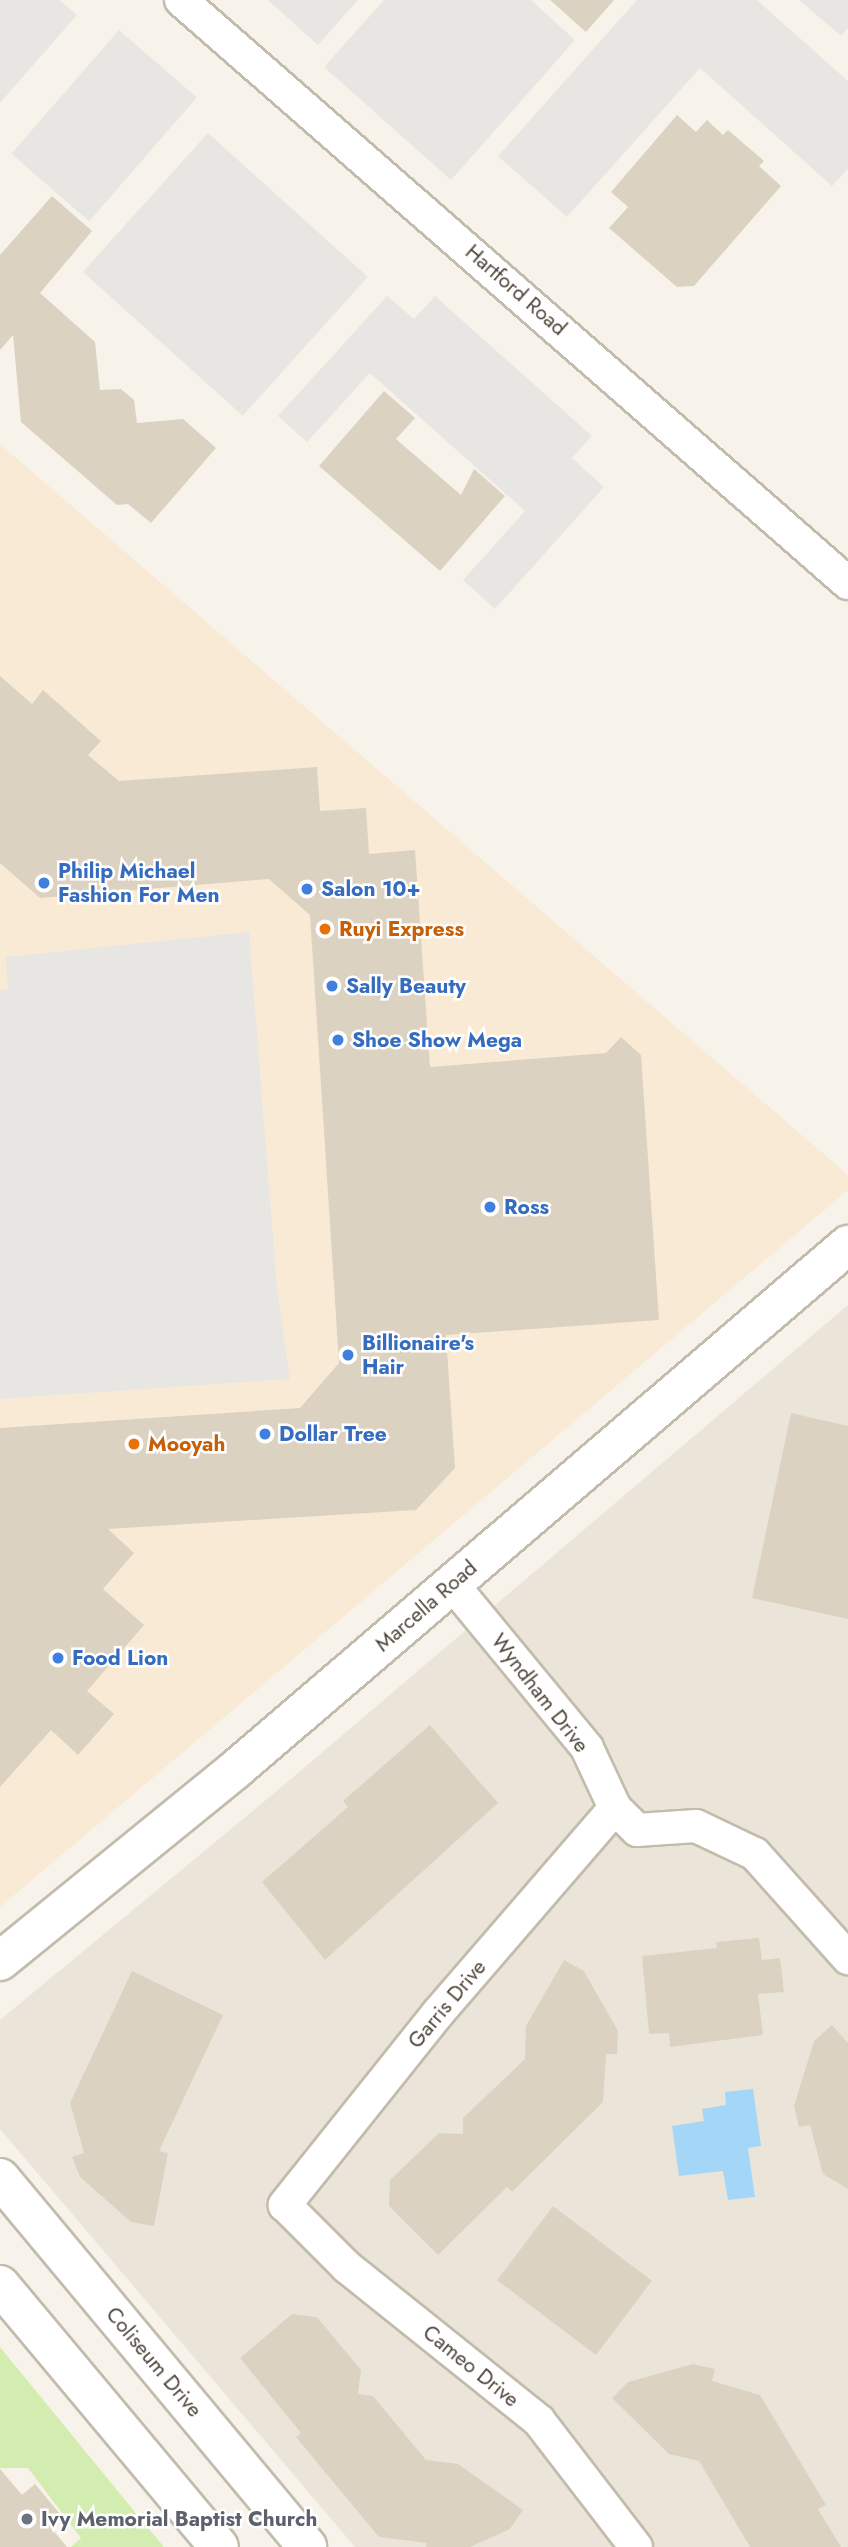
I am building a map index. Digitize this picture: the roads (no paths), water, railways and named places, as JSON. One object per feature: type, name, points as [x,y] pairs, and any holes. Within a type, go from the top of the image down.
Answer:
[{"type":"street","name":"Hartford Road","points":[[181,0],[848,583]]},
{"type":"street","name":"Marcella Road","points":[[0,1961],[236,1769],[848,1245]]},
{"type":"street","name":"Wyndham Drive","points":[[452,1584],[587,1748],[615,1808],[636,1830],[696,1826],[755,1854],[848,1958]]},
{"type":"street","name":"Garris Drive","points":[[285,2205],[438,2013],[615,1808]]},
{"type":"street","name":"Coliseum Drive","points":[[0,2178],[307,2547]]},
{"type":"street","name":"Cameo Drive","points":[[285,2205],[347,2267],[539,2421],[636,2547]]},
{"type":"street","points":[[0,2285],[219,2547]]},
{"type":"water","points":[[753,2089],[761,2146],[748,2148],[755,2197],[728,2200],[723,2171],[679,2176],[672,2126],[704,2121],[702,2109],[726,2105],[725,2092]]},
{"type":"place","name":"Philip Michael Fashion For Men","points":[[44,883]]},
{"type":"place","name":"Salon 10+","points":[[307,889]]},
{"type":"place","name":"Ruyi Express","points":[[325,929]]},
{"type":"place","name":"Sally Beauty","points":[[332,986]]},
{"type":"place","name":"Shoe Show Mega","points":[[338,1040]]},
{"type":"place","name":"Ross","points":[[490,1207]]},
{"type":"place","name":"Billionaire's Hair","points":[[348,1355]]},
{"type":"place","name":"Dollar Tree","points":[[265,1434]]},
{"type":"place","name":"Mooyah","points":[[134,1444]]},
{"type":"place","name":"Food Lion","points":[[58,1658]]},
{"type":"place","name":"Ivy Memorial Baptist Church","points":[[27,2519]]}]
